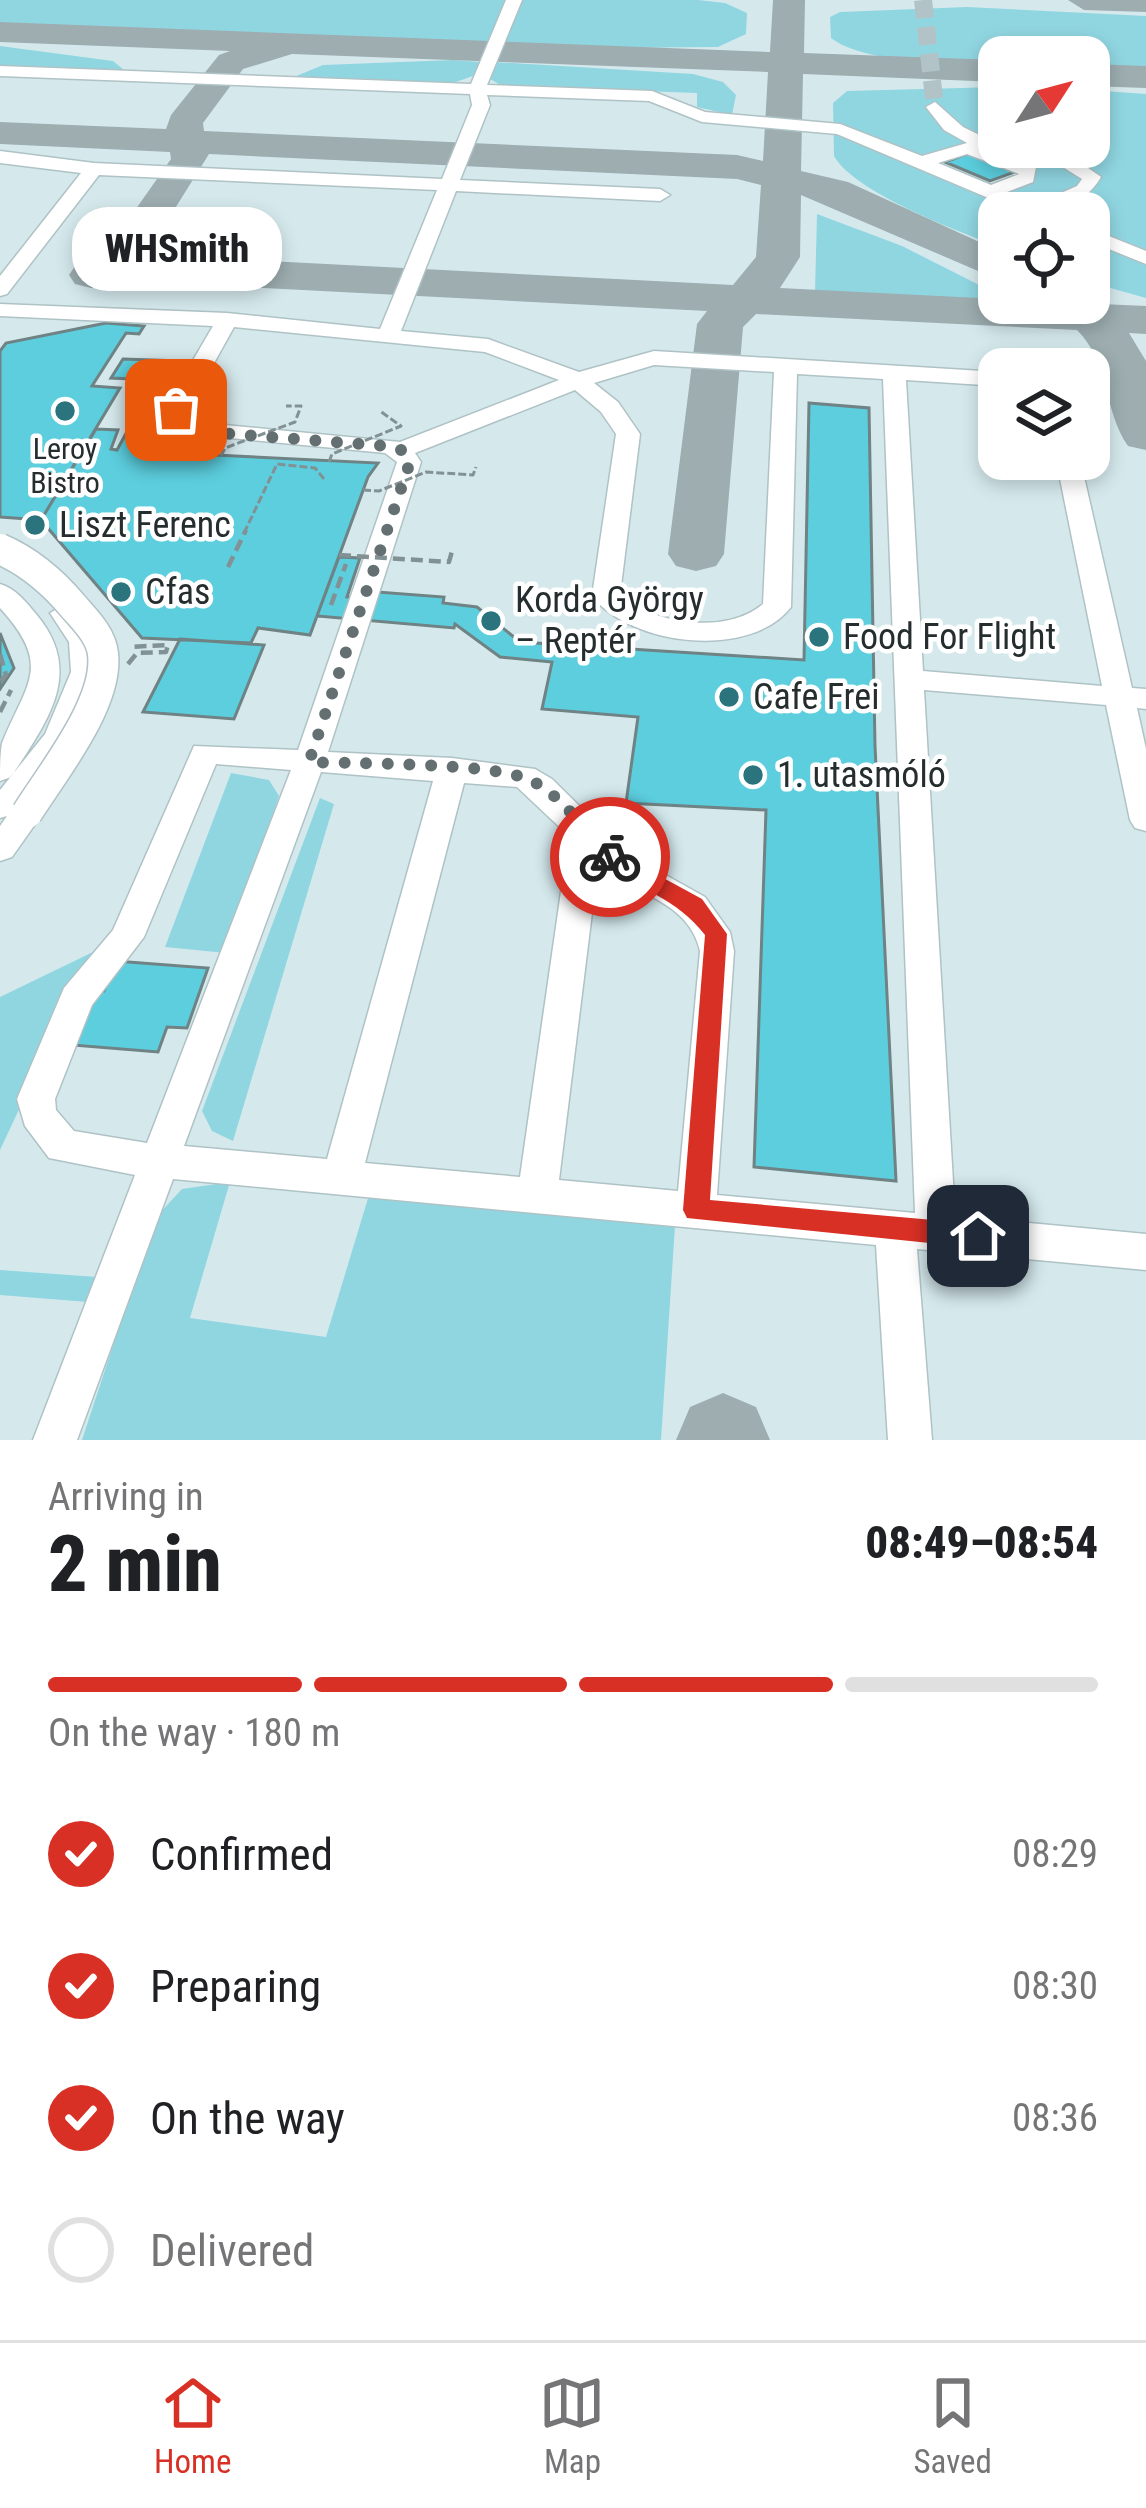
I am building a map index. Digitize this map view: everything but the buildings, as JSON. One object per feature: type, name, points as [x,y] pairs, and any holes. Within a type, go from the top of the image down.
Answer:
[{"type":"street","points":[[389,334],[481,105],[476,89],[514,0]]},
{"type":"street","points":[[0,70],[661,98],[702,117],[840,129],[920,163],[990,192],[1026,178],[1029,171],[965,148],[920,163]]},
{"type":"street","points":[[935,107],[942,121],[978,138]]},
{"type":"street","points":[[0,158],[94,169],[660,195]]},
{"type":"street","points":[[1076,168],[1092,178],[1080,192]]},
{"type":"street","points":[[0,290],[94,169]]},
{"type":"street","points":[[1110,243],[1146,258]]},
{"type":"street","points":[[0,310],[226,320],[389,334],[488,346],[547,365],[578,381],[610,407],[628,434],[606,596],[621,613],[653,625],[735,630],[772,615],[779,600],[786,364]]},
{"type":"street","points":[[226,320],[176,410],[186,428],[401,450],[578,381],[654,358],[978,378]]},
{"type":"street","points":[[894,371],[908,679],[915,1231],[910,1440]]},
{"type":"street","points":[[55,1440],[309,762],[406,482],[410,462],[401,450]]},
{"type":"street","points":[[1074,480],[1132,699],[1146,820]]},
{"type":"street","points":[[0,549],[34,566],[52,582],[93,631],[103,651],[90,709],[14,810]]},
{"type":"street","points":[[0,559],[41,586],[80,633],[87,659],[73,711],[14,810],[0,850]]},
{"type":"street","points":[[0,592],[35,632],[47,664],[35,705],[0,770]]},
{"type":"street","points":[[908,679],[1132,699]]},
{"type":"street","points":[[696,1210],[716,934],[694,905],[635,876],[533,781],[452,769],[206,753],[127,937],[77,998],[36,1100],[38,1115],[63,1146],[81,1153],[1146,1252]]},
{"type":"street","points":[[342,1175],[452,769]]},
{"type":"street","points":[[537,1194],[586,830]]},
{"type":"street","points":[[576,903],[635,876]]},
{"type":"path","points":[[221,456],[225,448],[295,422],[301,406],[286,406]]},
{"type":"path","points":[[329,462],[332,454],[401,427],[380,411]]},
{"type":"path","points":[[228,568],[277,464],[315,467],[324,478]]},
{"type":"path","points":[[364,490],[379,491],[426,472],[473,475],[476,467]]},
{"type":"path","points":[[339,555],[449,562],[452,551]]},
{"type":"path","points":[[331,605],[346,564]]},
{"type":"path","points":[[128,664],[137,652],[166,652],[169,645],[137,645]]},
{"type":"path","points":[[0,654],[6,674],[0,682]]},
{"type":"path","points":[[0,712],[13,686]]},
{"type":"shaded area","points":[[0,0],[698,0],[725,3],[747,13],[746,34],[718,47],[601,48],[0,26]]},
{"type":"shaded area","points":[[967,7],[1146,16],[1146,69],[1110,68],[1110,36],[978,36],[978,64],[865,53],[831,38],[830,17],[840,12]]},
{"type":"shaded area","points":[[0,46],[113,61],[129,74],[0,68]]},
{"type":"shaded area","points":[[480,62],[473,76],[450,84],[294,77],[323,65]]},
{"type":"shaded area","points":[[494,62],[693,74],[723,82],[736,95],[732,115],[697,107],[697,93],[502,86],[487,77]]},
{"type":"shaded area","points":[[978,88],[978,154],[953,147],[917,160],[989,192],[978,192],[978,239],[885,197],[845,170],[834,156],[833,103],[847,91]]},
{"type":"shaded area","points":[[1110,91],[1146,94],[1146,298],[1110,288],[1110,192],[998,192],[1035,174],[1027,168],[1110,168]]},
{"type":"shaded area","points":[[817,214],[902,246],[978,284],[978,301],[815,292]]},
{"type":"shaded area","points":[[231,773],[269,780],[279,796],[226,953],[165,947]]},
{"type":"shaded area","points":[[320,798],[334,804],[233,1141],[212,1131],[202,1111]]},
{"type":"shaded area","points":[[93,952],[0,1150],[0,997]]},
{"type":"shaded area","points":[[230,1182],[190,1318],[326,1337],[369,1195],[675,1226],[661,1440],[82,1440],[155,1218],[182,1189]]},
{"type":"shaded area","points":[[0,1270],[97,1277],[88,1302],[0,1295]]},
{"type":"taxiway","points":[[786,63],[789,0]]},
{"type":"taxiway","points":[[1084,0],[1146,2]]},
{"type":"taxiway","points":[[0,32],[786,63]]},
{"type":"taxiway","points":[[187,142],[184,123],[231,62],[284,45]]},
{"type":"taxiway","points":[[781,178],[786,63]]},
{"type":"taxiway","points":[[786,63],[978,70]]},
{"type":"taxiway","points":[[1110,76],[1146,77]]},
{"type":"taxiway","points":[[0,133],[187,142]]},
{"type":"taxiway","points":[[146,269],[133,263],[128,250],[190,159],[187,142]]},
{"type":"taxiway","points":[[187,142],[737,167],[781,178]]},
{"type":"taxiway","points":[[744,299],[772,271],[778,257],[781,178]]},
{"type":"taxiway","points":[[781,178],[834,191],[978,257]]},
{"type":"taxiway","points":[[91,275],[146,269]]},
{"type":"taxiway","points":[[146,269],[744,299]]},
{"type":"taxiway","points":[[696,554],[720,324],[744,299]]},
{"type":"taxiway","points":[[744,299],[978,311]]},
{"type":"taxiway","points":[[1110,318],[1146,320]]},
{"type":"taxiway","points":[[1097,324],[1122,361],[1146,435]]},
{"type":"tunnel","points":[[923,0],[935,107]]},
{"type":"way so far","points":[[176,410],[186,428],[200,433],[387,446],[401,450],[410,462],[309,762],[452,769],[524,778],[541,787],[610,857]]},
{"type":"place","name":"WHSmith","points":[[176,410]]},
{"type":"place","name":"Leroy Bistro","points":[[65,411]]},
{"type":"place","name":"Liszt Ferenc","points":[[35,525]]},
{"type":"place","name":"Cfas","points":[[121,592]]},
{"type":"place","name":"Korda György – Reptér","points":[[491,621]]},
{"type":"place","name":"Food For Flight","points":[[819,637]]},
{"type":"place","name":"Cafe Frei","points":[[729,697]]},
{"type":"place","name":"1. utasmóló","points":[[753,775]]},
{"type":"route","points":[[610,857],[635,876],[694,905],[716,934],[696,1210],[978,1236]]}]
